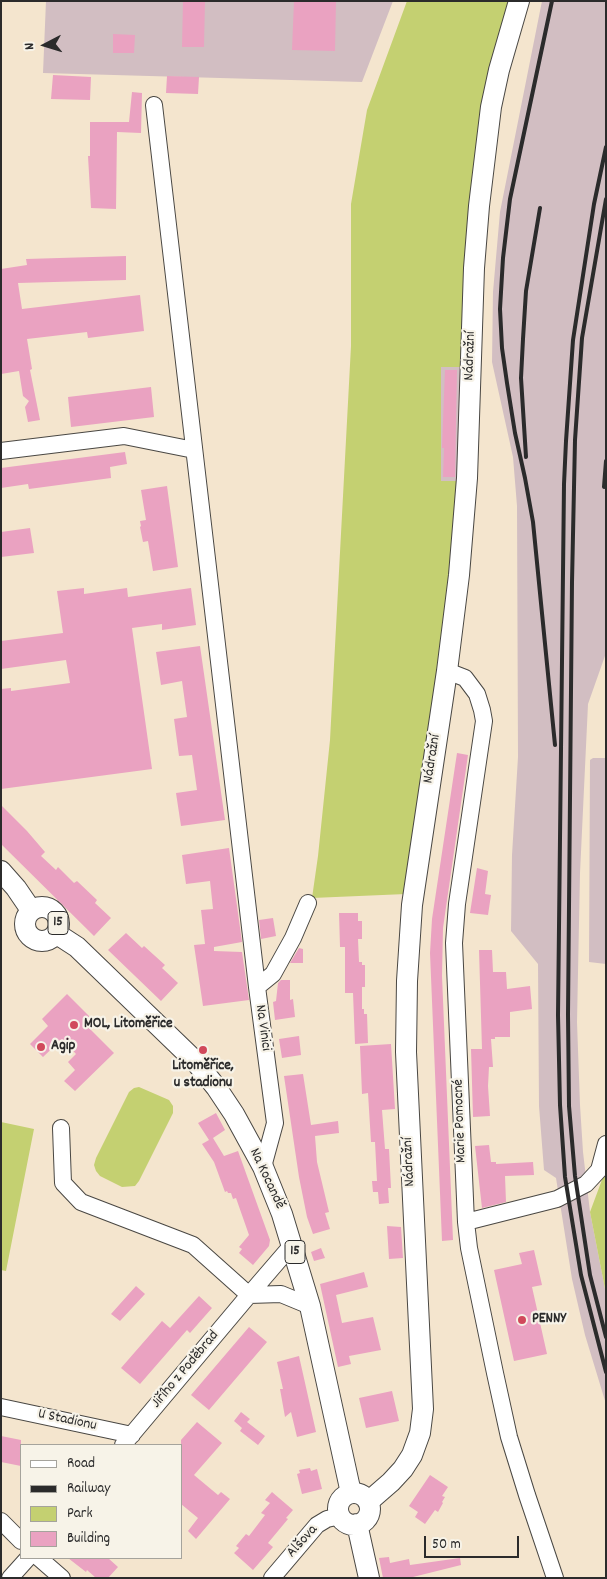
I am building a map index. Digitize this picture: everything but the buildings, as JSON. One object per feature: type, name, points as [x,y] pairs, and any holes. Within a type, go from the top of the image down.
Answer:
[{"type":"main road","name":"Nádražní","points":[[360,1498],[403,1469],[412,1455],[420,1433],[422,1409],[406,1052],[407,981],[412,904],[447,671],[459,576],[468,478],[474,268],[479,206],[491,107],[499,70],[519,1]]},
{"type":"main road","name":"Na Kocandě","points":[[1,871],[16,888],[31,910],[25,922],[26,930],[32,937],[45,941],[50,940],[57,934],[77,947],[195,1061],[216,1087],[234,1114],[263,1168],[282,1214],[310,1306],[360,1498]]},
{"type":"main road","points":[[348,1520],[365,1520],[370,1507],[360,1498],[346,1495],[340,1502],[339,1512],[348,1520],[369,1578]]},
{"type":"street","points":[[154,106],[257,987]]},
{"type":"street","points":[[7,450],[124,436],[194,450]]},
{"type":"street","name":"Marie Pomocné","points":[[447,671],[465,678],[477,694],[484,721],[457,904],[454,943],[466,1222],[509,1437],[555,1578]]},
{"type":"street","name":"Na Vinici","points":[[263,1168],[275,1123],[257,987],[273,974],[293,938],[308,903]]},
{"type":"street","points":[[61,1128],[63,1183],[81,1202],[194,1245],[249,1295],[282,1294],[310,1306]]},
{"type":"street","points":[[466,1222],[557,1199],[586,1184],[599,1170],[606,1144]]},
{"type":"street","name":"Jiřího z Poděbrad","points":[[128,1440],[292,1245]]},
{"type":"street","name":"U Stadionu","points":[[1,1406],[128,1440]]},
{"type":"street","name":"Alšova","points":[[272,1578],[317,1525],[327,1519],[348,1520]]},
{"type":"street","points":[[1,1521],[20,1540]]},
{"type":"street","points":[[10,1578],[27,1559]]},
{"type":"street","points":[[40,1559],[62,1578]]},
{"type":"shaded area","points":[[46,1],[393,1],[362,82],[43,73]]},
{"type":"shaded area","points":[[542,1],[606,1],[606,653],[588,704],[580,873],[577,1022],[583,1152],[590,1212],[606,1294],[606,1404],[585,1335],[572,1279],[556,1178],[544,1170],[539,1106],[538,964],[511,931],[512,855],[518,757],[517,506],[513,457],[492,362],[493,292],[500,212]]},
{"type":"shaded area","points":[[441,367],[464,367],[460,481],[441,481]]},
{"type":"shaded area","points":[[593,758],[606,758],[606,964],[589,962],[590,760]]},
{"type":"green space","points":[[407,1],[512,1],[464,367],[441,367],[441,481],[460,481],[453,575],[406,894],[312,898],[330,740],[351,346],[351,204],[367,110]]},
{"type":"green space","points":[[139,1087],[169,1100],[173,1106],[173,1113],[139,1181],[135,1186],[122,1187],[100,1176],[94,1165],[129,1092]]},
{"type":"green space","points":[[1,1122],[34,1129],[6,1271],[1,1270]]},
{"type":"green space","points":[[606,1169],[606,1294],[590,1212]]},
{"type":"railway","points":[[552,1],[510,199],[503,258],[500,309],[502,348],[507,383],[533,522],[555,745]]},
{"type":"railway","points":[[606,147],[594,204],[573,340],[566,441],[558,1015],[560,1105],[565,1177],[581,1275],[606,1372]]},
{"type":"railway","points":[[606,199],[582,338],[575,440],[568,1014],[569,1106],[575,1176],[590,1275],[606,1337]]},
{"type":"railway","points":[[526,457],[521,378],[523,339],[526,291],[540,208]]},
{"type":"railway","points":[[604,487],[606,461]]},
{"type":"place","name":"MOL, Litoměřice","points":[[74,1025]]},
{"type":"place","name":"Agip","points":[[41,1047]]},
{"type":"place","name":"Litoměřice, u stadionu","points":[[203,1050]]},
{"type":"place","name":"PENNY","points":[[522,1320]]}]
